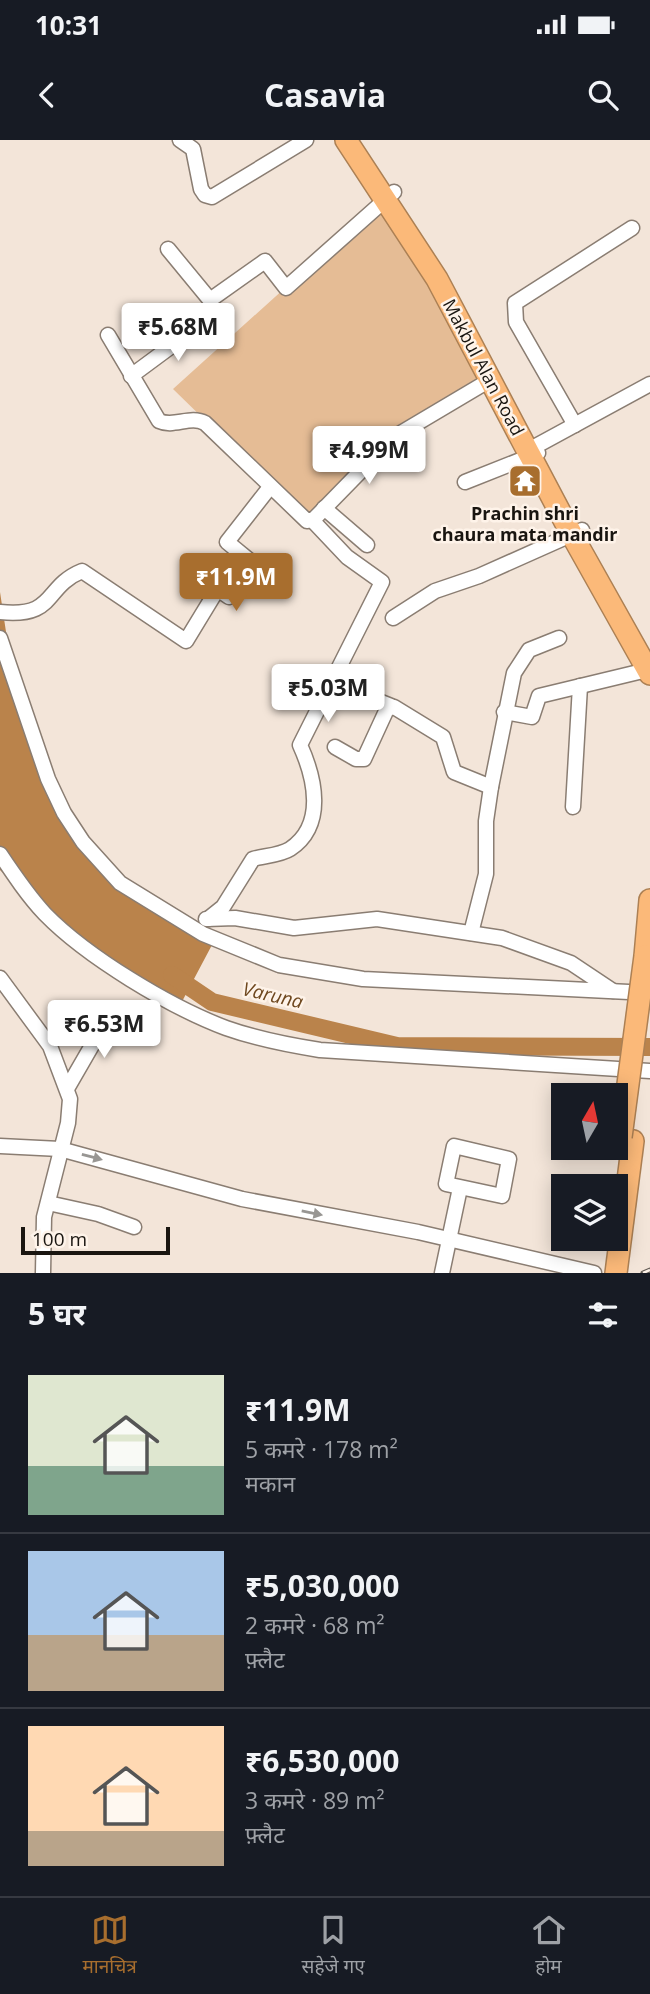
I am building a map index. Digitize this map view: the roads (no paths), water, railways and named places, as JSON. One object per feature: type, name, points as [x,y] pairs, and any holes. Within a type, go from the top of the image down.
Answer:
[{"type":"highway","name":"Makbul Alan Road","points":[[346,140],[390,195]]},
{"type":"highway","name":"Makbul Alan Road","points":[[359,140],[476,340],[649,667]]},
{"type":"highway","name":"Makbul Alan Road","points":[[476,340],[490,380],[536,451]]},
{"type":"highway","points":[[628,1129],[650,900]]},
{"type":"highway","points":[[628,1133],[650,992]]},
{"type":"highway","points":[[615,1273],[625,1160]]},
{"type":"highway","points":[[602,1273],[605,1251]]},
{"type":"street","points":[[180,140],[193,149],[202,193],[212,197],[306,140]]},
{"type":"street","points":[[169,248],[209,300],[265,261],[286,288],[390,195]]},
{"type":"street","points":[[575,425],[516,322],[515,303],[632,229]]},
{"type":"street","points":[[131,376],[204,321]]},
{"type":"street","points":[[108,335],[159,421],[173,424],[200,421],[305,520],[312,520],[394,437],[490,380]]},
{"type":"street","points":[[465,482],[536,451],[575,425],[650,384]]},
{"type":"street","points":[[270,487],[227,539],[228,545],[278,584]]},
{"type":"street","points":[[324,508],[367,545]]},
{"type":"street","points":[[208,919],[223,907],[253,859],[289,849],[311,826],[315,803],[309,765],[300,745],[382,582],[347,557],[312,520]]},
{"type":"street","points":[[393,618],[435,591],[479,576],[577,532]]},
{"type":"street","points":[[204,580],[231,596],[255,566]]},
{"type":"street","points":[[0,612],[26,614],[38,610],[82,570],[186,642],[217,590]]},
{"type":"street","points":[[0,638],[48,779],[64,813],[89,850],[120,883],[184,923],[257,958],[307,971],[363,979],[469,986],[517,985],[650,992]]},
{"type":"street","points":[[471,933],[488,864],[486,821],[504,712],[514,673],[524,654],[559,638]]},
{"type":"street","points":[[504,712],[533,717],[540,696],[649,667]]},
{"type":"street","points":[[573,807],[580,686]]},
{"type":"street","points":[[326,693],[356,692],[391,706],[443,737],[454,772],[491,787]]},
{"type":"street","points":[[335,747],[362,761],[385,712],[391,706]]},
{"type":"street","points":[[0,854],[44,913],[64,932],[100,959],[183,1008],[225,1028],[267,1041],[320,1050],[650,1071]]},
{"type":"street","points":[[184,923],[235,918],[293,928],[377,919],[471,933],[549,953],[587,971],[613,990]]},
{"type":"street","points":[[0,978],[39,1027],[68,1087],[70,1110],[44,1217],[43,1273]]},
{"type":"street","points":[[68,1087],[109,1016]]},
{"type":"street","points":[[0,1146],[60,1149],[242,1199],[447,1238],[594,1273]]},
{"type":"street","points":[[454,1146],[509,1159],[502,1196],[460,1188],[446,1184],[454,1146]]},
{"type":"street","points":[[442,1273],[447,1238],[460,1188]]},
{"type":"street","points":[[48,1203],[98,1214],[134,1227]]},
{"type":"waterway","name":"Varuna","points":[[172,975],[212,1002],[397,1046],[650,1047]]},
{"type":"railway","points":[[643,1273],[650,1270]]},
{"type":"place","name":"Prachin shri chaura mata mandir","points":[[525,481]]}]
